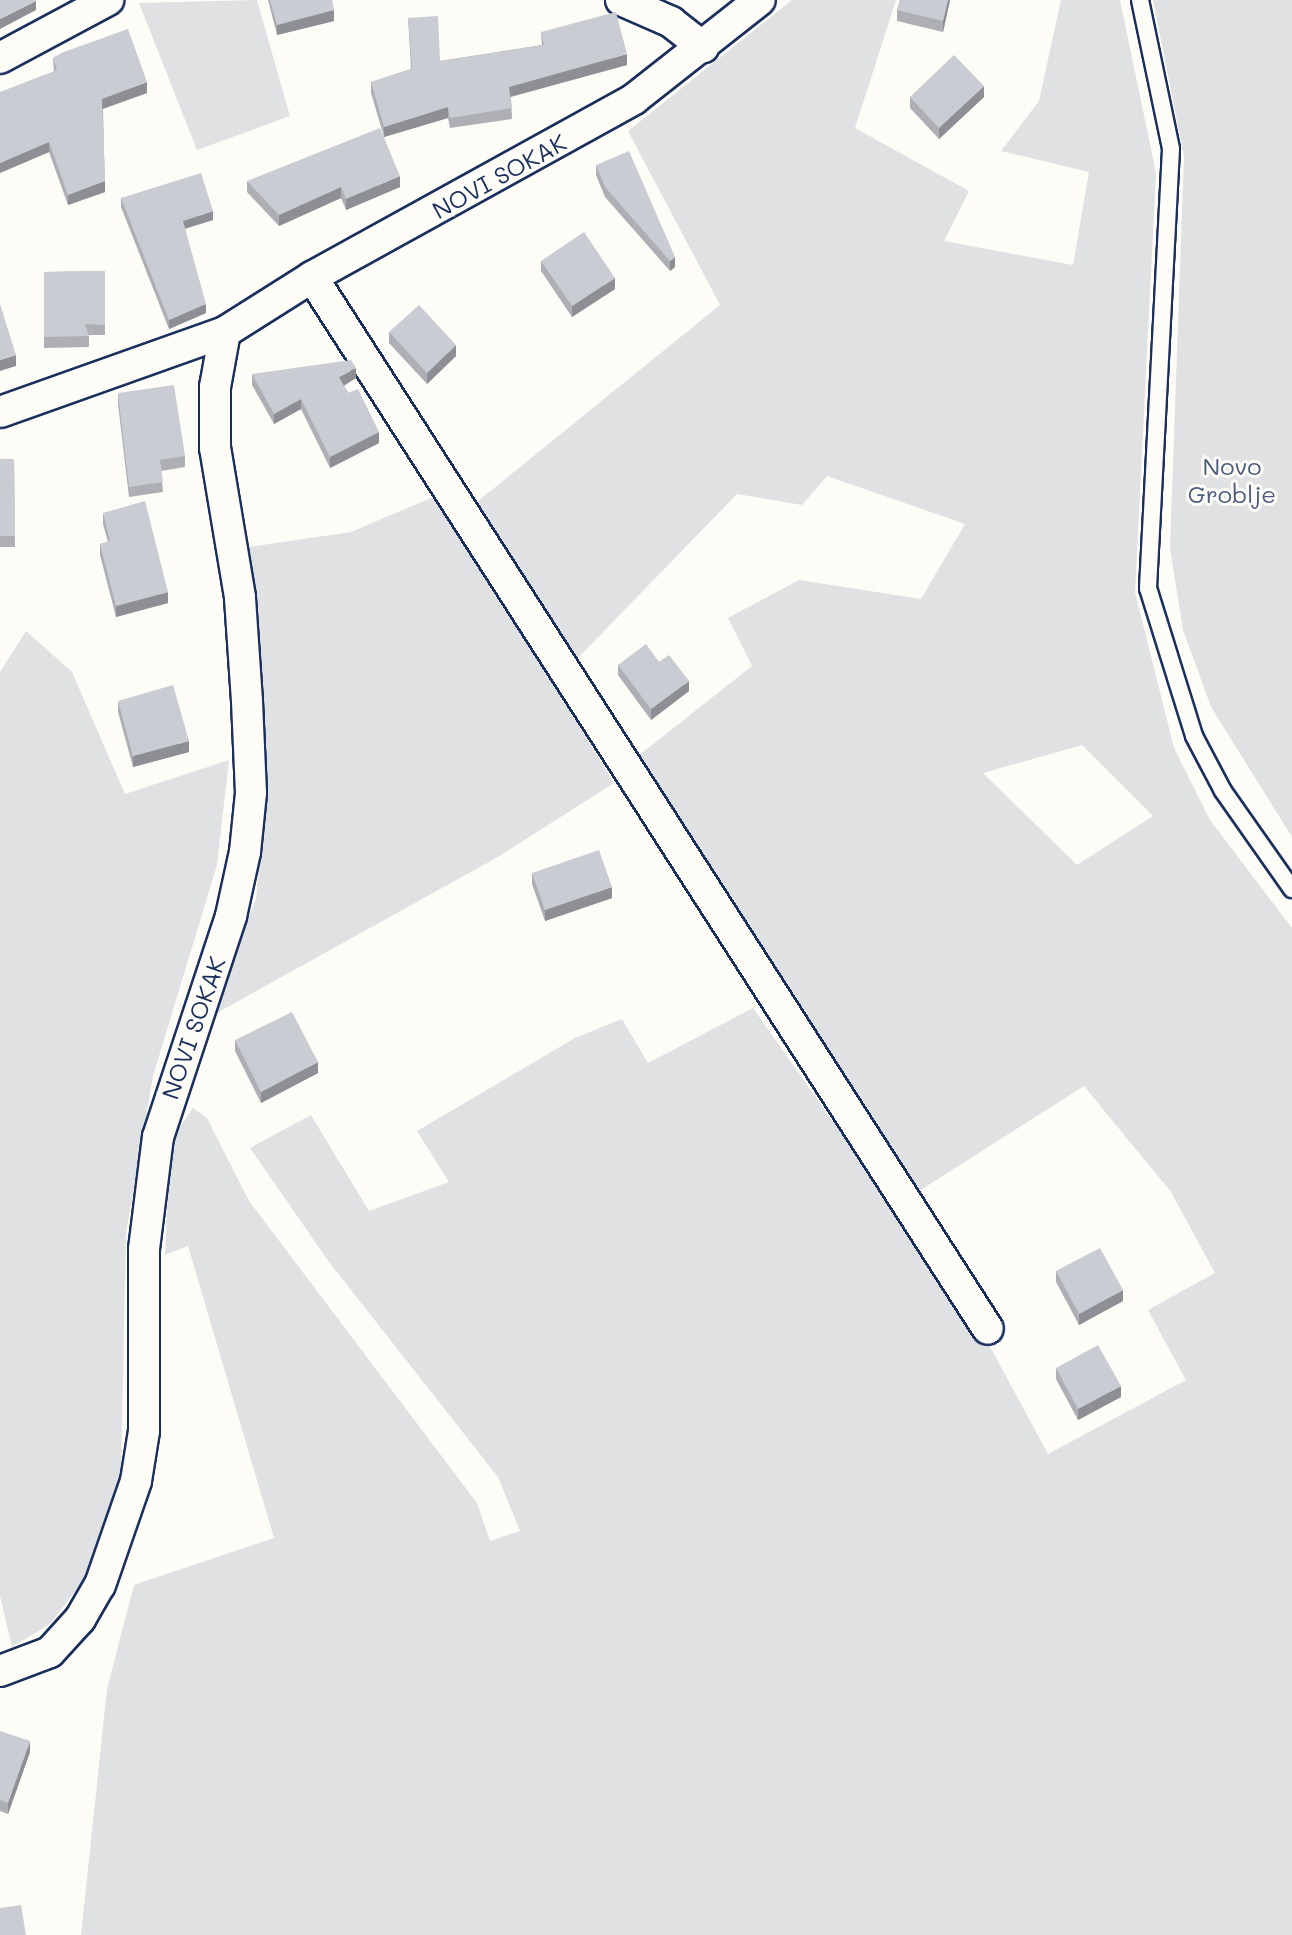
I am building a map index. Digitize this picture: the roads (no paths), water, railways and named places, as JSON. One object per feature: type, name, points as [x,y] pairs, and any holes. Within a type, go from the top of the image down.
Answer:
[{"type":"street","points":[[0,58],[108,0]]},
{"type":"street","points":[[621,0],[671,22],[703,47]]},
{"type":"street","name":"NOVI SOKAK","points":[[0,412],[225,332],[312,277],[571,137],[703,47],[760,0]]},
{"type":"street","points":[[312,277],[988,1329]]},
{"type":"street","name":"NOVI SOKAK","points":[[0,1671],[50,1652],[80,1619],[100,1585],[136,1481],[144,1431],[144,1249],[158,1137],[231,916],[244,852],[251,793],[240,597],[215,448],[215,387],[225,332]]},
{"type":"lane","points":[[1140,0],[1171,149],[1148,588],[1194,736],[1223,792],[1292,889]]},
{"type":"park label","name":"Novo Groblje","points":[[1232,480]]}]
